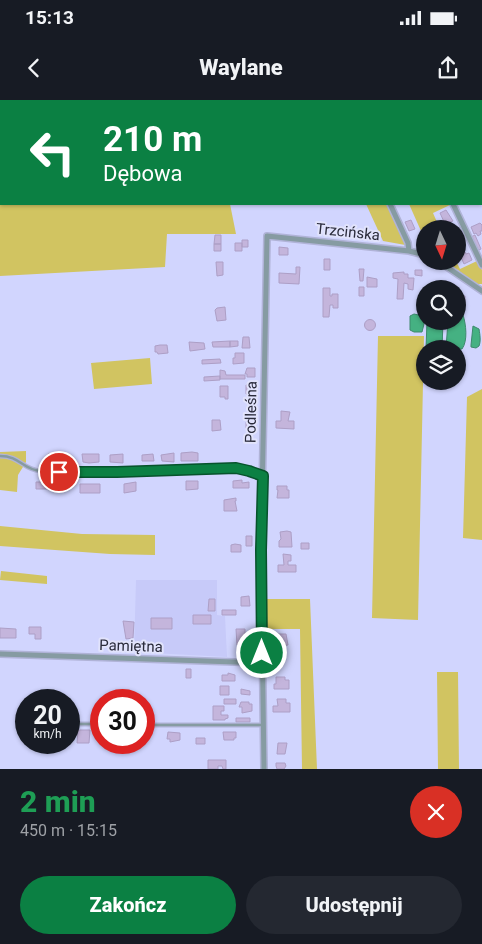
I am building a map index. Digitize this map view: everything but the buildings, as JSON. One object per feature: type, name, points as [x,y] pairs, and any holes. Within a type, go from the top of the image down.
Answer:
[{"type":"street","points":[[390,205],[408,244],[409,251]]},
{"type":"street","points":[[453,205],[482,265]]},
{"type":"street","name":"Trzcińska","points":[[267,236],[416,253]]},
{"type":"street","name":"Podleśna","points":[[264,769],[261,550],[267,236]]},
{"type":"street","points":[[451,270],[482,291]]},
{"type":"street","name":"Pamiętna","points":[[0,654],[262,663]]},
{"type":"lane","points":[[0,456],[12,457],[28,468],[40,471],[117,472],[236,468],[263,476]]},
{"type":"lane","points":[[252,662],[254,655],[262,653]]},
{"type":"lane","points":[[155,725],[263,725]]},
{"type":"shaded area","points":[[0,205],[230,205],[236,234],[167,234],[165,267],[0,276]]},
{"type":"shaded area","points":[[366,205],[393,205],[411,246],[383,241]]},
{"type":"shaded area","points":[[409,205],[450,205],[433,213],[436,220],[416,220]]},
{"type":"shaded area","points":[[477,261],[482,270],[482,284],[477,284],[458,270],[466,270],[466,266]]},
{"type":"shaded area","points":[[416,314],[416,330],[422,330],[422,332],[410,330],[410,316]]},
{"type":"shaded area","points":[[473,326],[479,329],[480,333],[480,344],[476,348],[471,347]]},
{"type":"shaded area","points":[[427,330],[443,330],[442,340],[426,340]]},
{"type":"shaded area","points":[[447,330],[466,330],[465,340],[447,340]]},
{"type":"shaded area","points":[[378,336],[424,336],[424,340],[416,340],[416,390],[423,390],[418,620],[372,618]]},
{"type":"shaded area","points":[[150,358],[152,384],[94,389],[91,363]]},
{"type":"shaded area","points":[[482,389],[482,540],[463,538],[467,397]]},
{"type":"shaded area","points":[[26,451],[26,462],[18,475],[17,492],[0,490],[0,452]]},
{"type":"shaded area","points":[[0,526],[82,534],[155,535],[155,555],[110,554],[0,546]]},
{"type":"shaded area","points":[[1,571],[47,576],[47,584],[0,580]]},
{"type":"shaded area","points":[[136,580],[217,580],[217,615],[225,616],[227,657],[134,652]]},
{"type":"shaded area","points":[[265,599],[310,599],[317,769],[302,769],[300,629],[266,629]]},
{"type":"shaded area","points":[[437,672],[458,672],[459,769],[438,769]]},
{"type":"route","points":[[59,472],[236,468],[263,476],[261,550],[262,653]]}]
